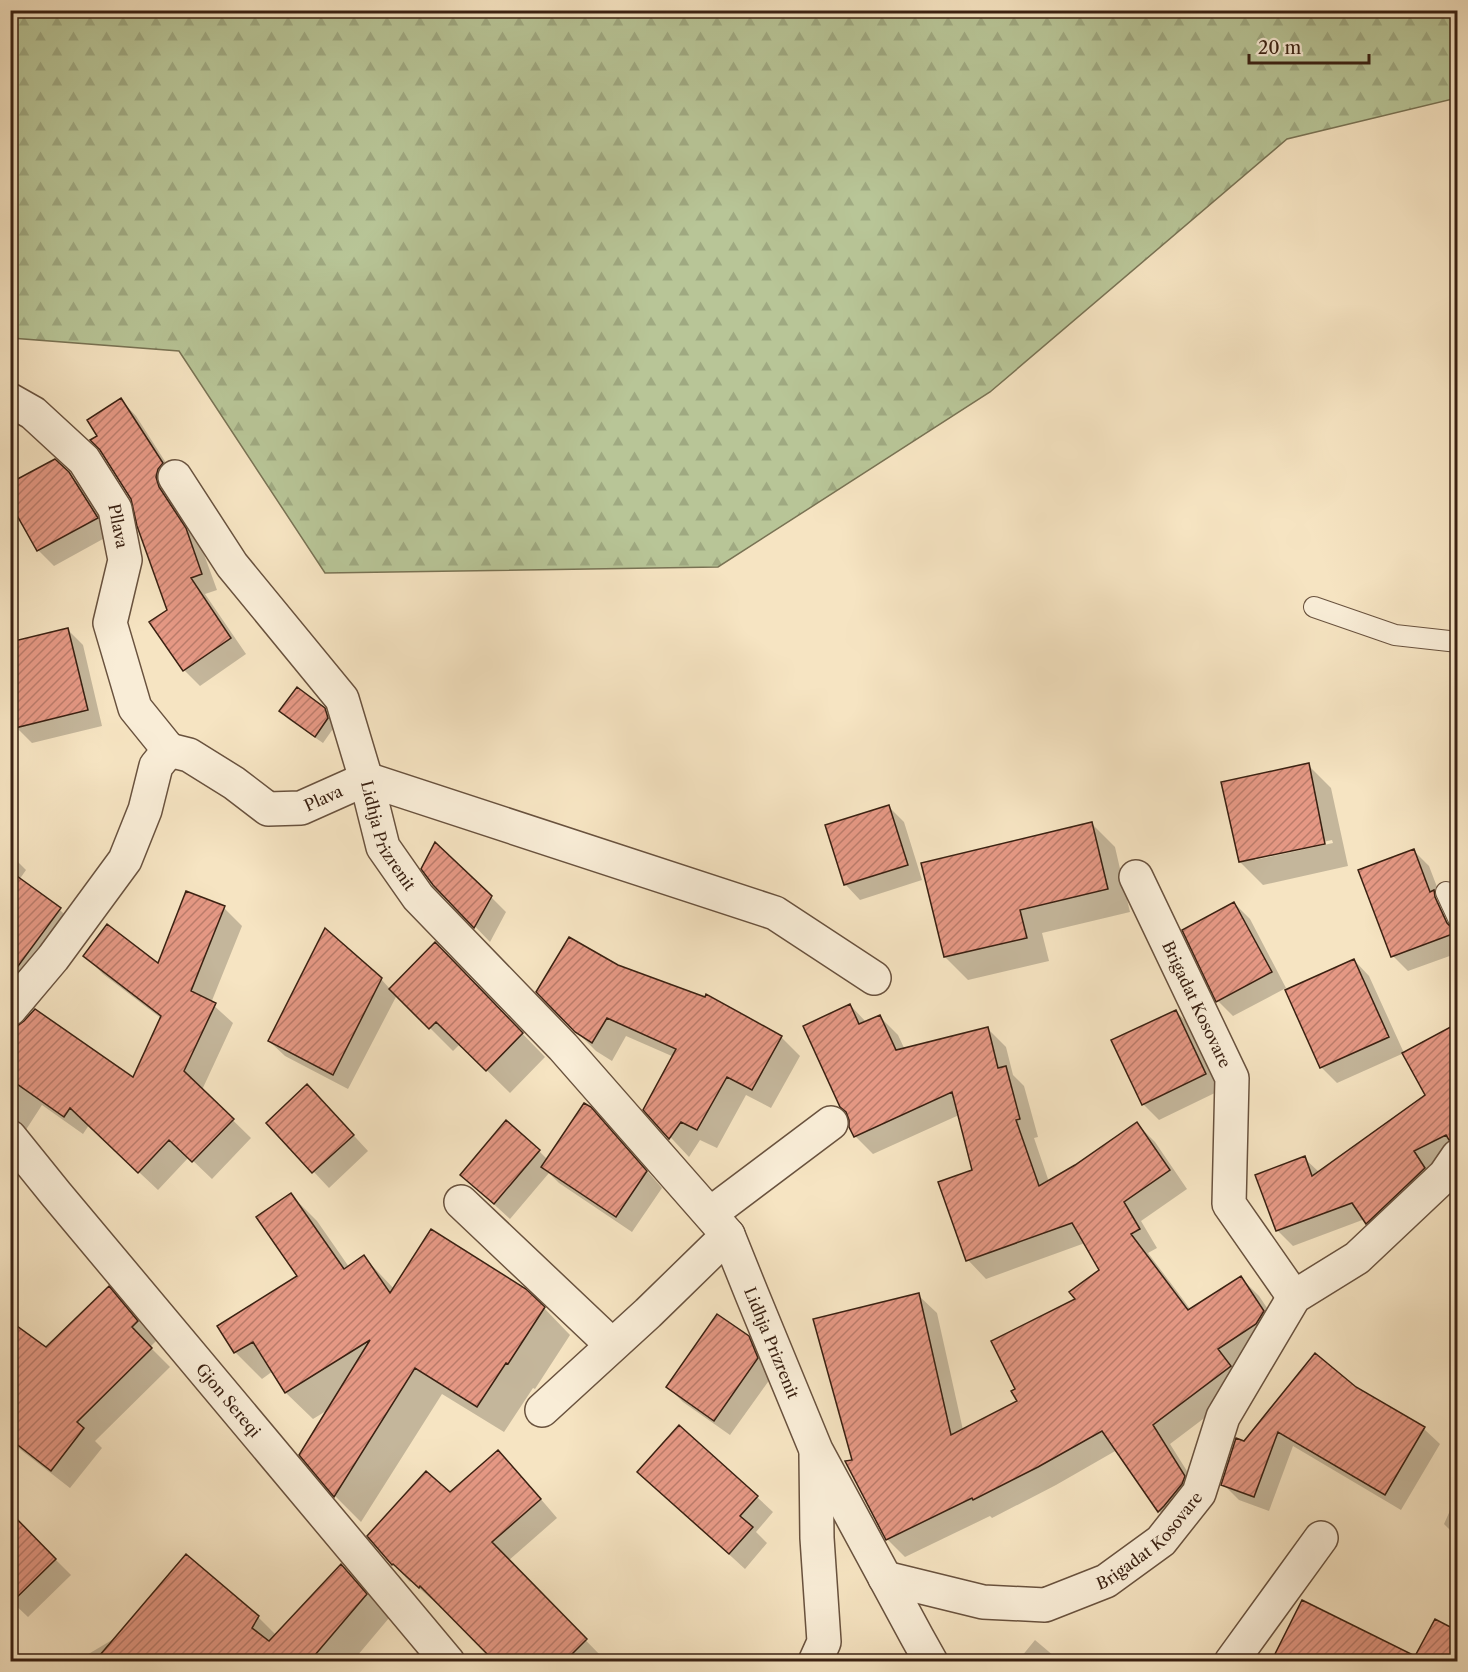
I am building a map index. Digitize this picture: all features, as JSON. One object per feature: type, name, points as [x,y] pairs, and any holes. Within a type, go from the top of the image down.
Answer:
[{"type":"street","name":"Pllava","points":[[10,400],[33,413],[84,460],[115,509],[125,560],[110,623],[135,708],[169,750]]},
{"type":"street","points":[[175,477],[232,565],[342,699],[366,779]]},
{"type":"street","name":"Plava","points":[[169,750],[189,755],[234,783],[268,809],[301,808],[366,779]]},
{"type":"street","points":[[10,1009],[53,958],[125,860],[145,810],[156,766],[169,750]]},
{"type":"street","name":"Lidhja Prizrenit","points":[[366,779],[775,913],[874,978]]},
{"type":"street","name":"Lidhja Prizrenit","points":[[366,779],[383,847],[418,897],[563,1047],[719,1225],[753,1297],[816,1450],[932,1662]]},
{"type":"street","name":"Brigadat Kosovare","points":[[1136,877],[1232,1077],[1229,1204],[1294,1297]]},
{"type":"street","points":[[542,1410],[612,1345],[719,1225],[831,1123]]},
{"type":"street","name":"Gjon Sereqi","points":[[10,1137],[448,1662]]},
{"type":"street","name":"Brigadat Kosovare","points":[[885,1578],[983,1602],[1045,1605],[1106,1581],[1161,1541],[1199,1493],[1223,1417],[1294,1297],[1357,1257],[1444,1175],[1458,1156]]},
{"type":"street","points":[[461,1202],[612,1345]]},
{"type":"street","name":"Lidhja Prizrenit","points":[[815,1662],[824,1642],[816,1450]]},
{"type":"street","points":[[1231,1662],[1321,1538]]},
{"type":"lane","points":[[1314,607],[1395,635],[1458,642]]},
{"type":"lane","points":[[1446,892],[1458,918]]},
{"type":"green space","points":[[10,11],[1457,11],[1457,98],[1287,139],[990,392],[718,567],[325,573],[179,351],[11,338]]},
{"type":"building","points":[[121,398],[163,463],[156,477],[159,487],[186,528],[202,574],[191,578],[231,638],[183,671],[149,622],[167,610],[137,526],[131,499],[100,450],[90,440],[97,436],[87,420]]},
{"type":"building","points":[[55,459],[69,472],[98,518],[37,551],[10,503],[10,483]]},
{"type":"building","points":[[68,628],[88,710],[15,728],[10,709],[10,642]]},
{"type":"building","points":[[297,687],[325,708],[328,718],[315,737],[279,711]]},
{"type":"building","points":[[1309,763],[1325,844],[1239,862],[1221,782]]},
{"type":"building","points":[[889,805],[908,865],[844,885],[825,825]]},
{"type":"building","points":[[1092,822],[1108,889],[1020,910],[1027,938],[944,957],[921,863]]},
{"type":"building","points":[[435,842],[492,896],[474,928],[421,869]]},
{"type":"building","points":[[1414,849],[1430,892],[1434,890],[1447,923],[1458,932],[1391,957],[1358,870]]},
{"type":"building","points":[[10,871],[61,908],[10,977]]},
{"type":"building","points":[[186,891],[225,906],[191,991],[216,1003],[184,1071],[234,1119],[192,1162],[169,1140],[138,1173],[70,1108],[64,1117],[10,1079],[10,1027],[17,1026],[24,1021],[35,1009],[133,1077],[161,1016],[83,956],[107,924],[158,963]]},
{"type":"building","points":[[1234,902],[1272,972],[1216,1002],[1182,930]]},
{"type":"building","points":[[325,928],[382,978],[333,1075],[268,1041]]},
{"type":"building","points":[[569,937],[618,965],[705,997],[706,994],[782,1036],[752,1090],[727,1077],[697,1130],[681,1122],[669,1139],[643,1110],[676,1049],[607,1018],[592,1043],[575,1032],[536,992]]},
{"type":"building","points":[[435,942],[523,1033],[486,1071],[436,1022],[429,1029],[389,989]]},
{"type":"building","points":[[1354,959],[1389,1037],[1320,1068],[1285,990]]},
{"type":"building","points":[[850,1004],[859,1024],[880,1015],[896,1050],[988,1027],[998,1068],[1006,1066],[1020,1119],[1016,1120],[1039,1186],[1075,1165],[1137,1122],[1170,1170],[1124,1202],[1140,1229],[1131,1234],[1188,1310],[1241,1276],[1264,1311],[1256,1324],[1218,1349],[1231,1366],[1153,1425],[1185,1476],[1182,1484],[1158,1512],[1102,1431],[973,1500],[972,1498],[886,1540],[845,1461],[852,1460],[813,1319],[919,1293],[951,1435],[1017,1401],[1011,1391],[1015,1389],[991,1341],[1075,1299],[1069,1292],[1099,1270],[1072,1223],[966,1261],[938,1182],[972,1170],[952,1092],[854,1137],[846,1112],[840,1107],[803,1026]]},
{"type":"building","points":[[1176,1010],[1206,1074],[1142,1105],[1111,1040]]},
{"type":"building","points":[[1458,1023],[1458,1138],[1449,1140],[1446,1135],[1414,1151],[1425,1168],[1366,1224],[1352,1203],[1276,1231],[1255,1175],[1305,1156],[1312,1176],[1425,1095],[1402,1053]]},
{"type":"building","points":[[307,1084],[354,1135],[312,1173],[266,1123]]},
{"type":"building","points":[[584,1103],[591,1107],[647,1171],[616,1217],[541,1167]]},
{"type":"building","points":[[506,1120],[540,1150],[494,1204],[460,1175]]},
{"type":"building","points":[[291,1193],[344,1269],[364,1255],[390,1293],[431,1229],[526,1289],[545,1307],[477,1407],[415,1368],[334,1497],[299,1455],[370,1340],[285,1393],[253,1342],[234,1353],[217,1326],[297,1276],[256,1217]]},
{"type":"building","points":[[109,1286],[138,1321],[132,1327],[152,1348],[77,1422],[84,1428],[51,1471],[10,1439],[10,1321],[46,1347]]},
{"type":"building","points":[[717,1314],[749,1336],[758,1358],[714,1421],[666,1387]]},
{"type":"building","points":[[1315,1353],[1356,1387],[1425,1427],[1385,1495],[1278,1432],[1254,1497],[1221,1485],[1236,1438],[1244,1441]]},
{"type":"building","points":[[679,1425],[758,1496],[740,1516],[753,1527],[729,1554],[637,1472]]},
{"type":"building","points":[[498,1450],[541,1499],[492,1542],[587,1639],[564,1662],[495,1662],[420,1586],[419,1588],[392,1565],[367,1536],[426,1471],[450,1492]]},
{"type":"building","points":[[10,1512],[56,1559],[10,1604]]},
{"type":"building","points":[[186,1554],[259,1616],[252,1628],[269,1641],[341,1564],[367,1594],[309,1662],[94,1662]]},
{"type":"building","points":[[1302,1600],[1415,1656],[1435,1619],[1458,1631],[1458,1662],[1271,1662]]}]
